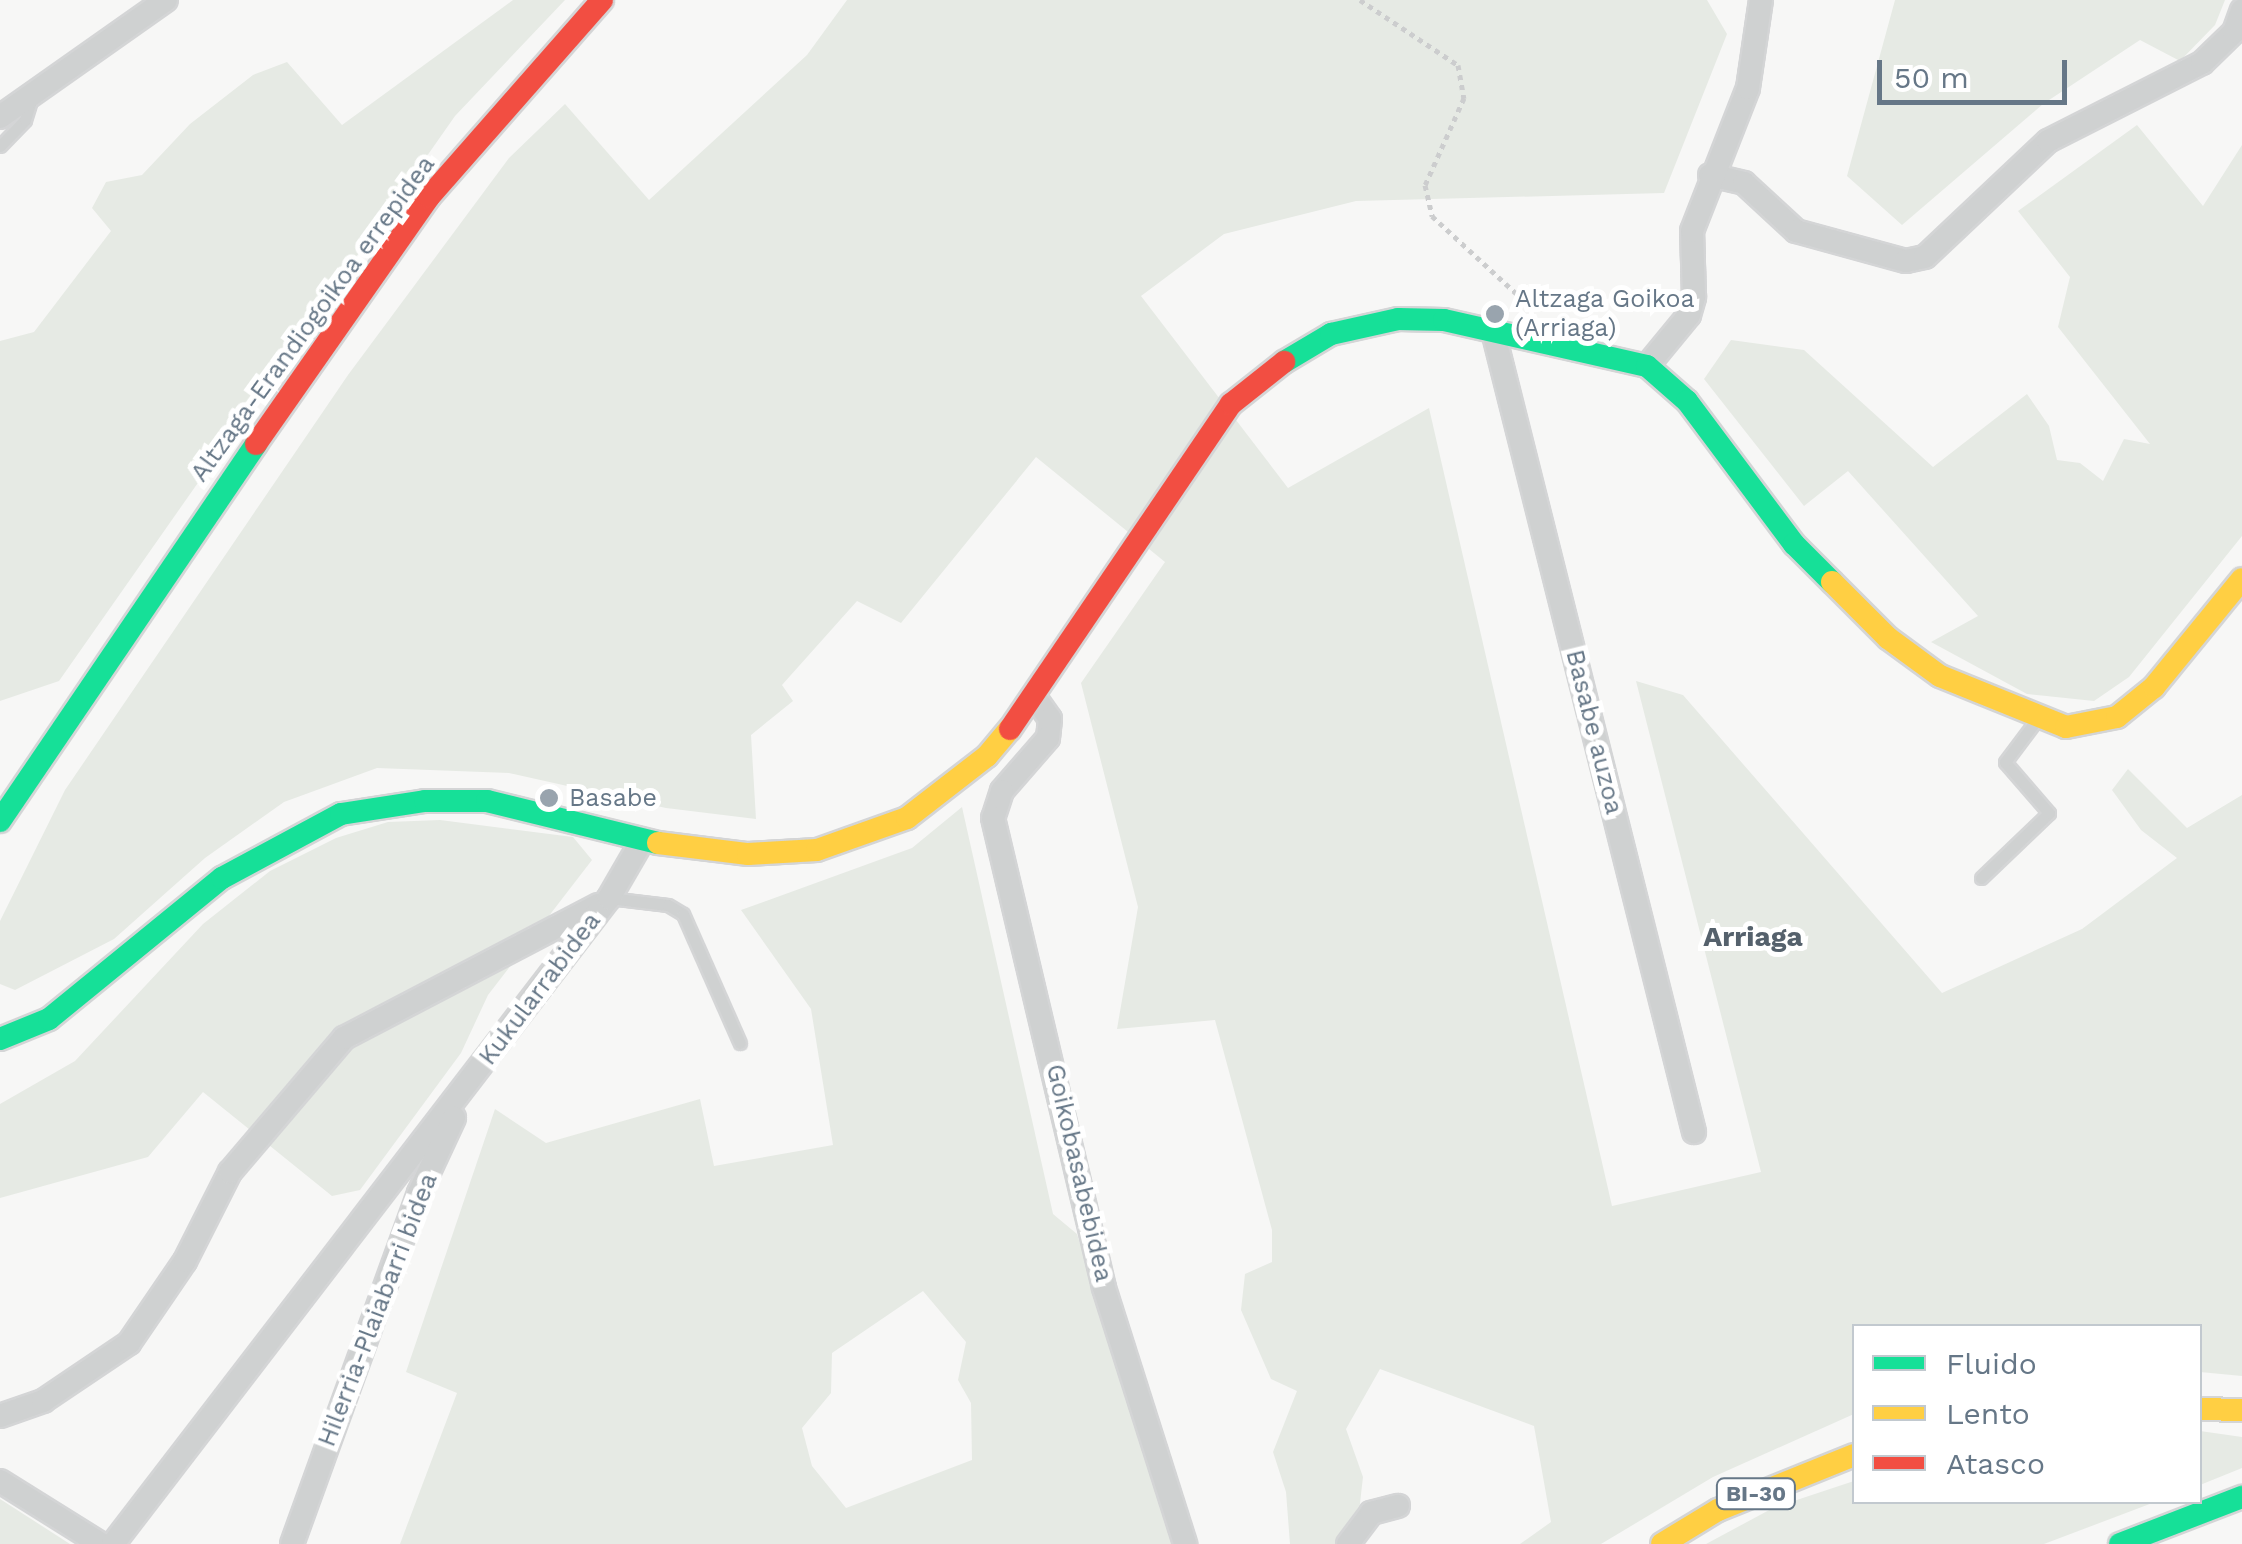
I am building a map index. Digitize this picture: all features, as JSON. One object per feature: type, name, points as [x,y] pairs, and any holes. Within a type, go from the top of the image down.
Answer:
[{"type":"main road","name":"Altzaga-Erandiogoikoa errepidea","points":[[0,821],[155,586],[428,198],[602,0]]},
{"type":"main road","points":[[0,1039],[49,1019],[222,878],[341,814],[425,801],[486,802],[642,840],[748,854],[817,850],[907,818],[987,756],[1036,699],[1232,404],[1272,370],[1331,334],[1398,320],[1493,331],[1646,366],[1686,401],[1794,544],[1888,638],[1940,676],[2038,719],[2066,727],[2118,717],[2154,687],[2242,579]]},
{"type":"main road","points":[[2202,1409],[2236,1410]]},
{"type":"main road","name":"BI-30","points":[[1662,1544],[1718,1510],[1852,1456]]},
{"type":"main road","points":[[2120,1544],[2242,1497]]},
{"type":"street","points":[[0,116],[166,0]]},
{"type":"street","points":[[1646,366],[1688,315],[1692,231],[1710,176],[1748,88],[1761,0]]},
{"type":"street","points":[[1710,176],[1744,183],[1796,231],[1906,261],[1925,257],[2048,140],[2223,46],[2242,10]]},
{"type":"street","points":[[2223,46],[2242,61]]},
{"type":"street","name":"Basabe auzoa","points":[[1493,331],[1694,1132]]},
{"type":"street","name":"Goikobasabebidea","points":[[1036,699],[1050,719],[1048,738],[998,798],[993,818],[1104,1288],[1185,1544]]},
{"type":"street","points":[[609,898],[642,840]]},
{"type":"street","name":"Kukularrabidea","points":[[113,1544],[609,898]]},
{"type":"street","name":"Kukularrabidea","points":[[0,1416],[43,1401],[129,1343],[186,1261],[230,1172],[344,1038],[609,898]]},
{"type":"street","name":"Hilerria-Plaiabarri bidea","points":[[292,1544],[419,1193],[473,1079]]},
{"type":"street","points":[[0,1481],[101,1544]]},
{"type":"street","points":[[1348,1544],[1371,1513],[1398,1506]]},
{"type":"lane","points":[[0,146],[24,120],[33,94]]},
{"type":"lane","points":[[1981,878],[2049,812],[2005,762],[2038,719]]},
{"type":"lane","points":[[609,898],[668,905],[683,914],[740,1043]]},
{"type":"path","points":[[1360,0],[1458,65],[1464,98],[1425,185],[1432,216],[1534,310],[1535,340]]},
{"type":"shaded area","points":[[513,0],[565,0],[455,116],[59,681],[0,701],[0,341],[34,332],[111,231],[92,208],[106,182],[142,175],[190,124],[253,75],[287,62],[342,125]]},
{"type":"shaded area","points":[[847,0],[1707,0],[1727,34],[1664,193],[1356,201],[1224,234],[1141,296],[1288,488],[1429,408],[1612,1206],[1761,1172],[1636,681],[1683,695],[1942,993],[2082,929],[2177,858],[2141,830],[2112,790],[2128,769],[2187,828],[2242,795],[2242,1376],[2202,1372],[2202,1324],[1852,1324],[1852,1415],[1713,1477],[1601,1544],[1520,1544],[1551,1522],[1534,1426],[1380,1369],[1346,1429],[1363,1477],[1359,1512],[1341,1544],[1290,1544],[1286,1492],[1273,1452],[1297,1391],[1271,1379],[1241,1310],[1245,1274],[1272,1262],[1272,1230],[1215,1020],[1117,1029],[1138,907],[1081,683],[1165,562],[1036,457],[901,623],[857,601],[782,685],[793,701],[751,735],[756,819],[666,808],[509,773],[377,768],[284,802],[205,858],[114,939],[15,990],[0,984],[0,921],[65,790],[348,375],[509,158],[565,104],[649,200],[807,55]]},
{"type":"shaded area","points":[[1895,0],[2225,0],[2215,25],[2180,61],[2140,40],[2043,104],[1902,225],[1847,176]]},
{"type":"shaded area","points":[[2137,125],[2203,206],[2242,145],[2242,536],[2129,677],[2094,701],[2027,694],[1931,642],[1978,616],[1848,471],[1804,506],[1704,379],[1731,340],[1804,350],[1933,467],[2027,394],[2049,426],[2057,460],[2080,463],[2103,481],[2124,439],[2150,444],[2058,327],[2070,277],[2018,211]]},
{"type":"shaded area","points":[[962,807],[1053,1214],[1077,1234],[1174,1544],[400,1544],[457,1393],[406,1372],[495,1109],[546,1143],[700,1099],[714,1166],[833,1145],[811,1009],[741,910],[912,848]],"holes":[[[923,1291],[966,1342],[958,1380],[971,1403],[972,1460],[846,1508],[812,1466],[802,1428],[831,1393],[832,1353]]]},
{"type":"shaded area","points":[[440,820],[573,837],[592,860],[488,995],[461,1053],[360,1190],[332,1196],[203,1092],[148,1157],[0,1198],[0,1104],[75,1061],[203,924],[270,871],[336,838],[388,822]]},
{"type":"shaded area","points":[[2202,1431],[2242,1437],[2242,1468],[2202,1484]]},
{"type":"shaded area","points":[[1852,1482],[1852,1504],[2150,1504],[2044,1544],[1706,1544],[1773,1508]]},
{"type":"shaded area","points":[[0,1499],[70,1544],[0,1544]]},
{"type":"traffic: fast","points":[[1284,362],[1331,334],[1398,319],[1444,320],[1647,366],[1687,401],[1794,544],[1832,582]]},
{"type":"traffic: fast","points":[[0,821],[256,444]]},
{"type":"traffic: fast","points":[[0,1039],[49,1019],[222,878],[341,814],[425,801],[487,801],[658,843]]},
{"type":"traffic: fast","points":[[2120,1544],[2242,1497]]},
{"type":"traffic: slow","points":[[1832,582],[1888,638],[1940,676],[2066,727],[2117,717],[2154,687],[2242,579]]},
{"type":"traffic: slow","points":[[658,843],[748,854],[817,850],[907,818],[987,756],[1010,729]]},
{"type":"traffic: slow","points":[[2202,1409],[2242,1410]]},
{"type":"traffic: slow","points":[[1662,1544],[1718,1510],[1852,1456]]},
{"type":"traffic: jam","points":[[256,444],[429,197],[602,0]]},
{"type":"traffic: jam","points":[[1010,729],[1231,404],[1284,362]]},
{"type":"place","name":"Altzaga Goikoa (Arriaga)","points":[[1495,314]]},
{"type":"place","name":"Basabe","points":[[549,798]]},
{"type":"district","name":"Arriaga","points":[[1753,937]]}]
